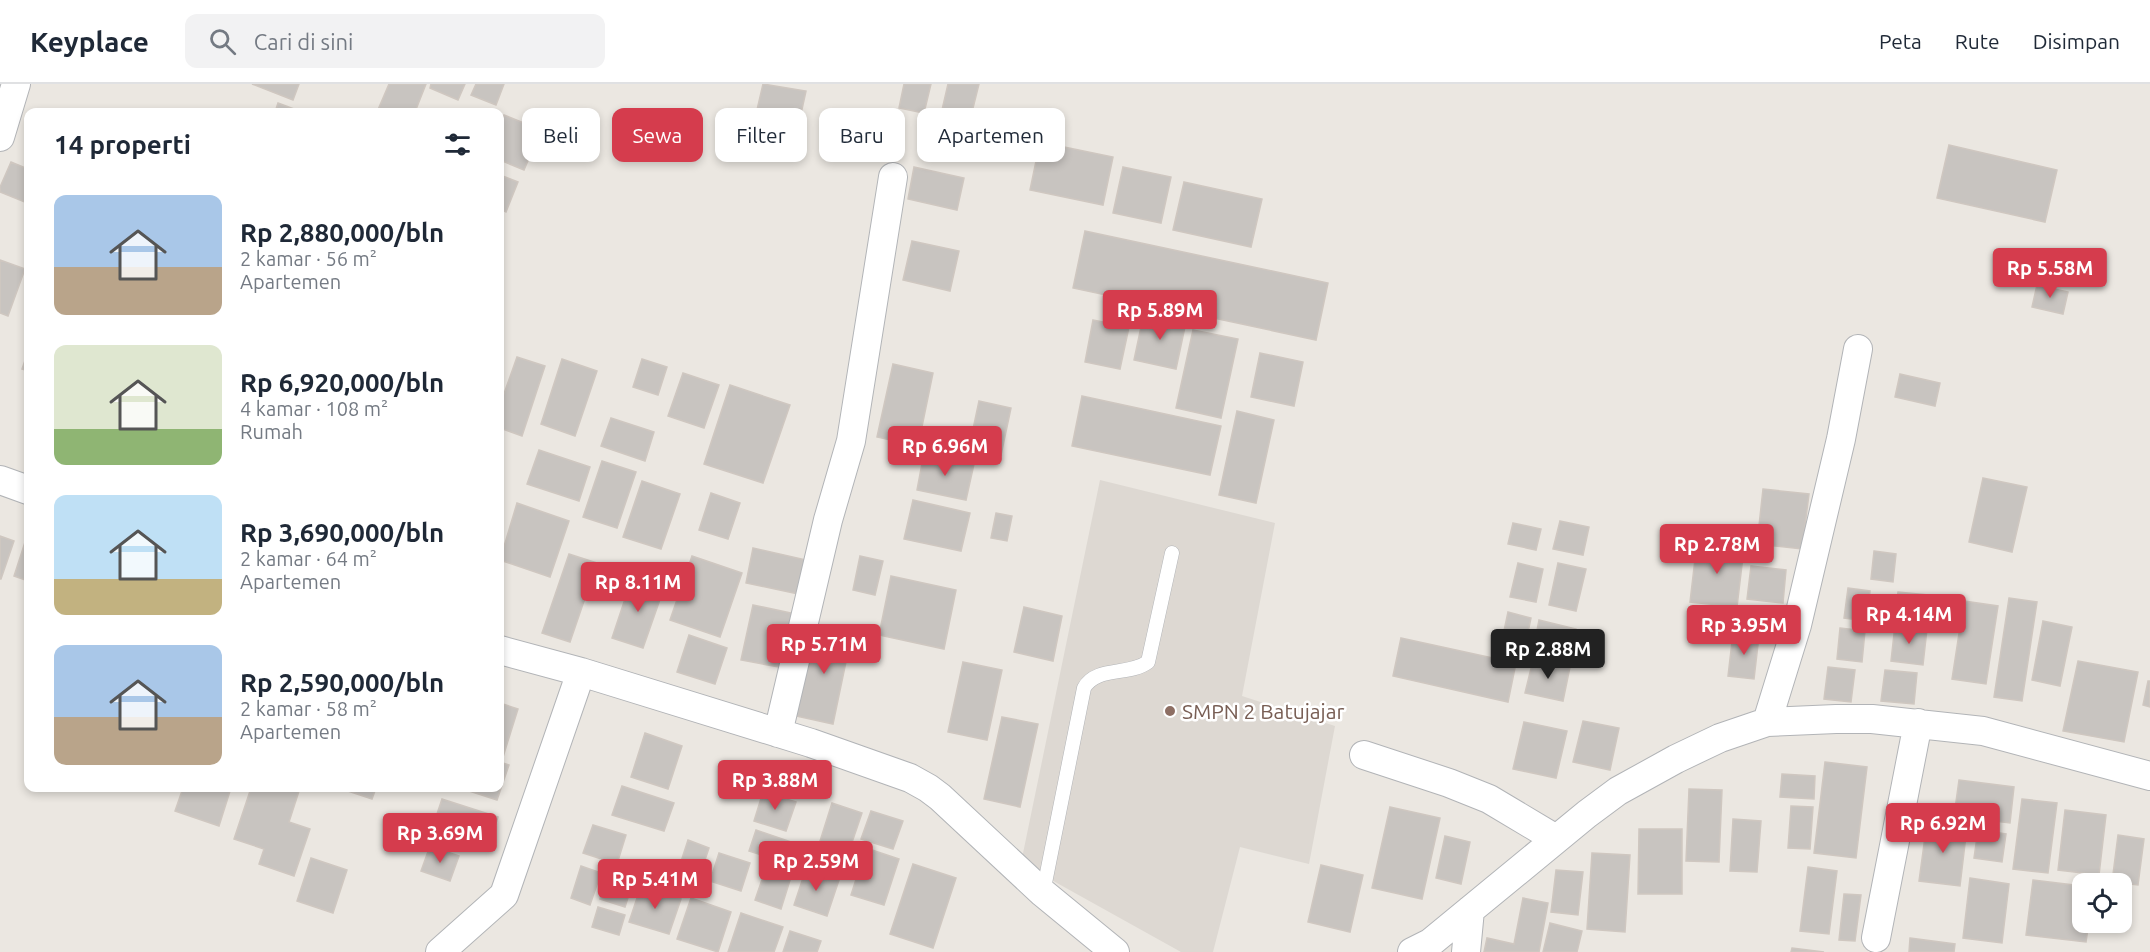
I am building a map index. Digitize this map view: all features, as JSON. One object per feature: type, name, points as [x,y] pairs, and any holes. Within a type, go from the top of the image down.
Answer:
[{"type":"street","points":[[0,137],[16,84]]},
{"type":"street","points":[[778,733],[828,520],[851,441],[893,177]]},
{"type":"street","points":[[1767,722],[1797,625],[1840,439],[1858,349]]},
{"type":"street","points":[[0,480],[24,489]]},
{"type":"street","points":[[504,651],[581,672],[778,733],[890,770],[928,788],[1043,893],[1115,952]]},
{"type":"street","points":[[440,952],[504,895],[581,672]]},
{"type":"street","points":[[1412,952],[1430,943],[1618,791],[1720,738],[1767,722],[1836,719],[1918,723],[1983,731],[2150,776]]},
{"type":"street","points":[[1876,938],[1918,723]]},
{"type":"street","points":[[1364,755],[1449,783],[1489,799],[1556,839]]},
{"type":"street","points":[[1466,952],[1470,910]]},
{"type":"lane","points":[[1043,893],[1084,687],[1095,676],[1134,670],[1148,662],[1172,553]]},
{"type":"shaded area","name":"SMPN 2 Batujajar","points":[[1100,480],[1275,523],[1242,696],[1335,726],[1309,864],[1240,847],[1213,952],[1181,952],[1021,863]]},
{"type":"building","points":[[252,84],[299,84],[293,100]]},
{"type":"building","points":[[389,84],[426,84],[417,108],[379,108]]},
{"type":"building","points":[[431,84],[465,84],[458,100],[430,88]]},
{"type":"building","points":[[476,84],[504,84],[496,105],[471,95]]},
{"type":"building","points":[[763,84],[806,91],[802,108],[757,108]]},
{"type":"building","points":[[904,84],[931,84],[925,108],[917,108],[917,112],[899,108]]},
{"type":"building","points":[[948,84],[979,84],[973,108],[942,108]]},
{"type":"building","points":[[278,103],[291,108],[276,108]]},
{"type":"building","points":[[504,115],[522,122],[522,162],[527,162],[524,170],[504,162]]},
{"type":"building","points":[[1949,145],[2057,170],[2045,222],[1937,198]]},
{"type":"building","points":[[1065,147],[1113,157],[1103,205],[1030,190],[1036,162],[1065,162]]},
{"type":"building","points":[[11,162],[24,167],[24,202],[0,192]]},
{"type":"building","points":[[914,167],[964,178],[957,210],[908,199]]},
{"type":"building","points":[[1123,167],[1171,177],[1161,223],[1113,213]]},
{"type":"building","points":[[504,177],[518,182],[506,212],[504,211]]},
{"type":"building","points":[[1184,182],[1262,199],[1251,247],[1173,230]]},
{"type":"building","points":[[1085,231],[1328,283],[1316,340],[1073,288]]},
{"type":"building","points":[[912,241],[959,251],[950,291],[903,280]]},
{"type":"building","points":[[0,260],[24,269],[24,272],[8,316],[0,313]]},
{"type":"building","points":[[2037,285],[2068,292],[2063,314],[2032,307]]},
{"type":"building","points":[[1144,313],[1186,322],[1176,369],[1134,360]]},
{"type":"building","points":[[1093,320],[1129,327],[1120,369],[1085,362]]},
{"type":"building","points":[[1193,330],[1238,339],[1221,418],[1176,408]]},
{"type":"building","points":[[1260,353],[1303,362],[1294,406],[1251,397]]},
{"type":"building","points":[[517,357],[545,366],[522,436],[504,429],[504,394]]},
{"type":"building","points":[[562,359],[597,371],[575,436],[541,424]]},
{"type":"building","points":[[642,359],[667,367],[658,395],[633,387]]},
{"type":"building","points":[[893,364],[933,373],[918,446],[877,437]]},
{"type":"building","points":[[683,373],[719,385],[704,428],[668,416]]},
{"type":"building","points":[[1900,374],[1940,383],[1935,406],[1895,397]]},
{"type":"building","points":[[730,385],[790,405],[763,483],[704,464]]},
{"type":"building","points":[[1082,396],[1221,426],[1210,475],[1072,446]]},
{"type":"building","points":[[979,401],[1011,408],[1001,455],[969,448]]},
{"type":"building","points":[[1237,411],[1274,420],[1256,503],[1219,495]]},
{"type":"building","points":[[611,418],[654,432],[645,461],[601,446]]},
{"type":"building","points":[[539,450],[590,467],[579,501],[527,484]]},
{"type":"building","points":[[924,453],[974,464],[966,500],[917,490]]},
{"type":"building","points":[[602,461],[636,472],[617,528],[583,517]]},
{"type":"building","points":[[1983,478],[2027,487],[2012,552],[1969,542]]},
{"type":"building","points":[[642,481],[680,494],[661,549],[623,537]]},
{"type":"building","points":[[1763,489],[1809,494],[1802,549],[1757,544]]},
{"type":"building","points":[[711,493],[740,503],[728,539],[699,530]]},
{"type":"building","points":[[913,500],[970,513],[961,551],[904,539]]},
{"type":"building","points":[[517,503],[569,521],[550,577],[504,561],[504,547]]},
{"type":"building","points":[[996,513],[1012,516],[1007,541],[991,538]]},
{"type":"building","points":[[1560,521],[1589,527],[1583,555],[1553,549]]},
{"type":"building","points":[[1513,523],[1541,529],[1536,550],[1508,544]]},
{"type":"building","points":[[0,536],[14,541],[1,579],[0,579]]},
{"type":"building","points":[[1697,542],[1744,548],[1737,607],[1690,602]]},
{"type":"building","points":[[24,545],[24,580],[14,576]]},
{"type":"building","points":[[753,548],[815,562],[808,596],[746,583]]},
{"type":"building","points":[[1874,551],[1896,554],[1893,582],[1871,579]]},
{"type":"building","points":[[569,554],[597,563],[570,642],[542,633]]},
{"type":"building","points":[[692,556],[742,573],[720,637],[670,620]]},
{"type":"building","points":[[860,556],[883,561],[875,595],[853,590]]},
{"type":"building","points":[[1518,563],[1543,569],[1536,602],[1510,597]]},
{"type":"building","points":[[1558,563],[1586,569],[1576,611],[1549,605]]},
{"type":"building","points":[[1751,566],[1786,570],[1783,603],[1747,599]]},
{"type":"building","points":[[891,576],[956,590],[944,649],[879,635]]},
{"type":"building","points":[[632,578],[664,588],[643,648],[612,638]]},
{"type":"building","points":[[1848,588],[1870,591],[1867,621],[1844,618]]},
{"type":"building","points":[[1898,592],[1938,596],[1935,624],[1894,619]]},
{"type":"building","points":[[2009,598],[2037,602],[2022,701],[1994,697]]},
{"type":"building","points":[[1964,601],[1998,606],[1986,684],[1952,679]]},
{"type":"building","points":[[753,605],[796,614],[784,668],[741,660]]},
{"type":"building","points":[[1024,607],[1062,616],[1053,661],[1014,652]]},
{"type":"building","points":[[1508,612],[1531,618],[1524,651],[1501,645]]},
{"type":"building","points":[[1539,620],[1576,629],[1570,654],[1534,646]]},
{"type":"building","points":[[2043,621],[2072,627],[2060,686],[2032,680]]},
{"type":"building","points":[[815,625],[852,633],[833,724],[796,716]]},
{"type":"building","points":[[1895,625],[1927,629],[1923,665],[1891,661]]},
{"type":"building","points":[[1840,628],[1865,631],[1862,662],[1837,659]]},
{"type":"building","points":[[1733,633],[1759,636],[1754,679],[1728,676]]},
{"type":"building","points":[[689,635],[727,648],[715,684],[677,672]]},
{"type":"building","points":[[1401,638],[1516,663],[1508,702],[1393,676]]},
{"type":"building","points":[[1533,660],[1570,667],[1563,701],[1525,693]]},
{"type":"building","points":[[2078,661],[2138,672],[2124,742],[2063,731]]},
{"type":"building","points":[[963,662],[1002,670],[987,740],[948,732]]},
{"type":"building","points":[[1828,667],[1855,670],[1851,702],[1824,699]]},
{"type":"building","points":[[1885,670],[1917,673],[1914,704],[1881,701]]},
{"type":"building","points":[[2148,681],[2150,681],[2150,707],[2143,705]]},
{"type":"building","points":[[504,704],[518,709],[504,754]]},
{"type":"building","points":[[1002,717],[1038,724],[1020,807],[984,799]]},
{"type":"building","points":[[1583,721],[1619,728],[1610,770],[1573,762]]},
{"type":"building","points":[[1524,722],[1567,731],[1556,778],[1513,769]]},
{"type":"building","points":[[645,733],[682,746],[668,789],[631,777]]},
{"type":"building","points":[[1825,762],[1867,767],[1856,858],[1814,853]]},
{"type":"building","points":[[504,763],[509,765],[504,780]]},
{"type":"building","points":[[1782,774],[1815,776],[1814,799],[1780,797]]},
{"type":"building","points":[[1959,780],[2014,787],[2010,823],[1954,816]]},
{"type":"building","points":[[622,786],[674,803],[664,831],[612,815]]},
{"type":"building","points":[[1689,789],[1722,790],[1719,862],[1686,861]]},
{"type":"building","points":[[182,792],[230,792],[219,826],[175,811]]},
{"type":"building","points":[[250,792],[299,792],[289,822],[310,829],[294,876],[259,864],[264,849],[234,839]]},
{"type":"building","points":[[351,792],[375,792],[372,799]]},
{"type":"building","points":[[472,792],[500,792],[497,800]]},
{"type":"building","points":[[763,792],[796,802],[786,831],[754,821]]},
{"type":"building","points":[[442,799],[498,817],[487,850],[431,832]]},
{"type":"building","points":[[2022,799],[2057,803],[2048,873],[2013,869]]},
{"type":"building","points":[[832,803],[862,813],[844,866],[815,857]]},
{"type":"building","points":[[1791,806],[1813,807],[1810,849],[1788,848]]},
{"type":"building","points":[[1390,807],[1440,818],[1422,899],[1372,888]]},
{"type":"building","points":[[2065,810],[2106,815],[2099,873],[2058,870]]},
{"type":"building","points":[[871,811],[903,821],[893,849],[861,839]]},
{"type":"building","points":[[1733,819],[1761,821],[1757,872],[1730,871]]},
{"type":"building","points":[[1927,822],[1967,827],[1960,886],[1919,881]]},
{"type":"building","points":[[593,825],[626,835],[617,864],[583,853]]},
{"type":"building","points":[[1639,829],[1682,829],[1682,894],[1638,894]]},
{"type":"building","points":[[756,830],[794,843],[787,863],[749,851]]},
{"type":"building","points":[[1978,830],[2006,834],[2002,862],[1974,858]]},
{"type":"building","points":[[2118,835],[2144,839],[2138,885],[2132,884],[2132,873],[2113,873]]},
{"type":"building","points":[[1445,836],[1470,842],[1461,884],[1436,878]]},
{"type":"building","points":[[688,840],[709,848],[696,887],[675,880]]},
{"type":"building","points":[[430,846],[459,856],[450,881],[421,871]]},
{"type":"building","points":[[866,848],[899,859],[884,905],[851,895]]},
{"type":"building","points":[[719,853],[750,863],[741,891],[710,881]]},
{"type":"building","points":[[1592,853],[1630,855],[1625,932],[1587,929]]},
{"type":"building","points":[[311,858],[347,870],[333,913],[297,901]]},
{"type":"building","points":[[641,861],[672,870],[667,884],[637,874]]},
{"type":"building","points":[[913,864],[956,878],[933,948],[890,934]]},
{"type":"building","points":[[1321,865],[1363,875],[1350,932],[1308,922]]},
{"type":"building","points":[[581,866],[601,873],[590,905],[571,898]]},
{"type":"building","points":[[1808,867],[1837,871],[1829,934],[1800,931]]},
{"type":"building","points":[[611,868],[635,876],[625,907],[600,899]]},
{"type":"building","points":[[766,868],[791,877],[781,909],[755,900]]},
{"type":"building","points":[[806,869],[839,880],[827,916],[794,905]]},
{"type":"building","points":[[1556,870],[1583,872],[1578,915],[1551,912]]},
{"type":"building","points":[[1970,878],[2009,884],[2002,943],[1963,938]]},
{"type":"building","points":[[2033,880],[2072,885],[2072,933],[2087,933],[2086,942],[2026,935]]},
{"type":"building","points":[[641,886],[681,899],[669,934],[629,922]]},
{"type":"building","points":[[1844,894],[1861,895],[1855,941],[1839,940]]},
{"type":"building","points":[[691,898],[731,912],[718,952],[677,939]]},
{"type":"building","points":[[1523,898],[1548,903],[1539,952],[1484,952],[1487,938],[1514,944]]},
{"type":"building","points":[[598,907],[625,915],[619,935],[592,927]]},
{"type":"building","points":[[741,913],[783,927],[774,952],[728,952]]},
{"type":"building","points":[[1550,923],[1582,931],[1577,952],[1543,952]]},
{"type":"building","points":[[790,931],[821,941],[817,952],[783,952]]},
{"type":"building","points":[[1910,938],[1955,944],[1954,952],[1909,952]]},
{"type":"building","points":[[1792,948],[1824,952],[1791,952]]},
{"type":"place","name":"SMPN 2 Batujajar","points":[[1170,711]]}]
